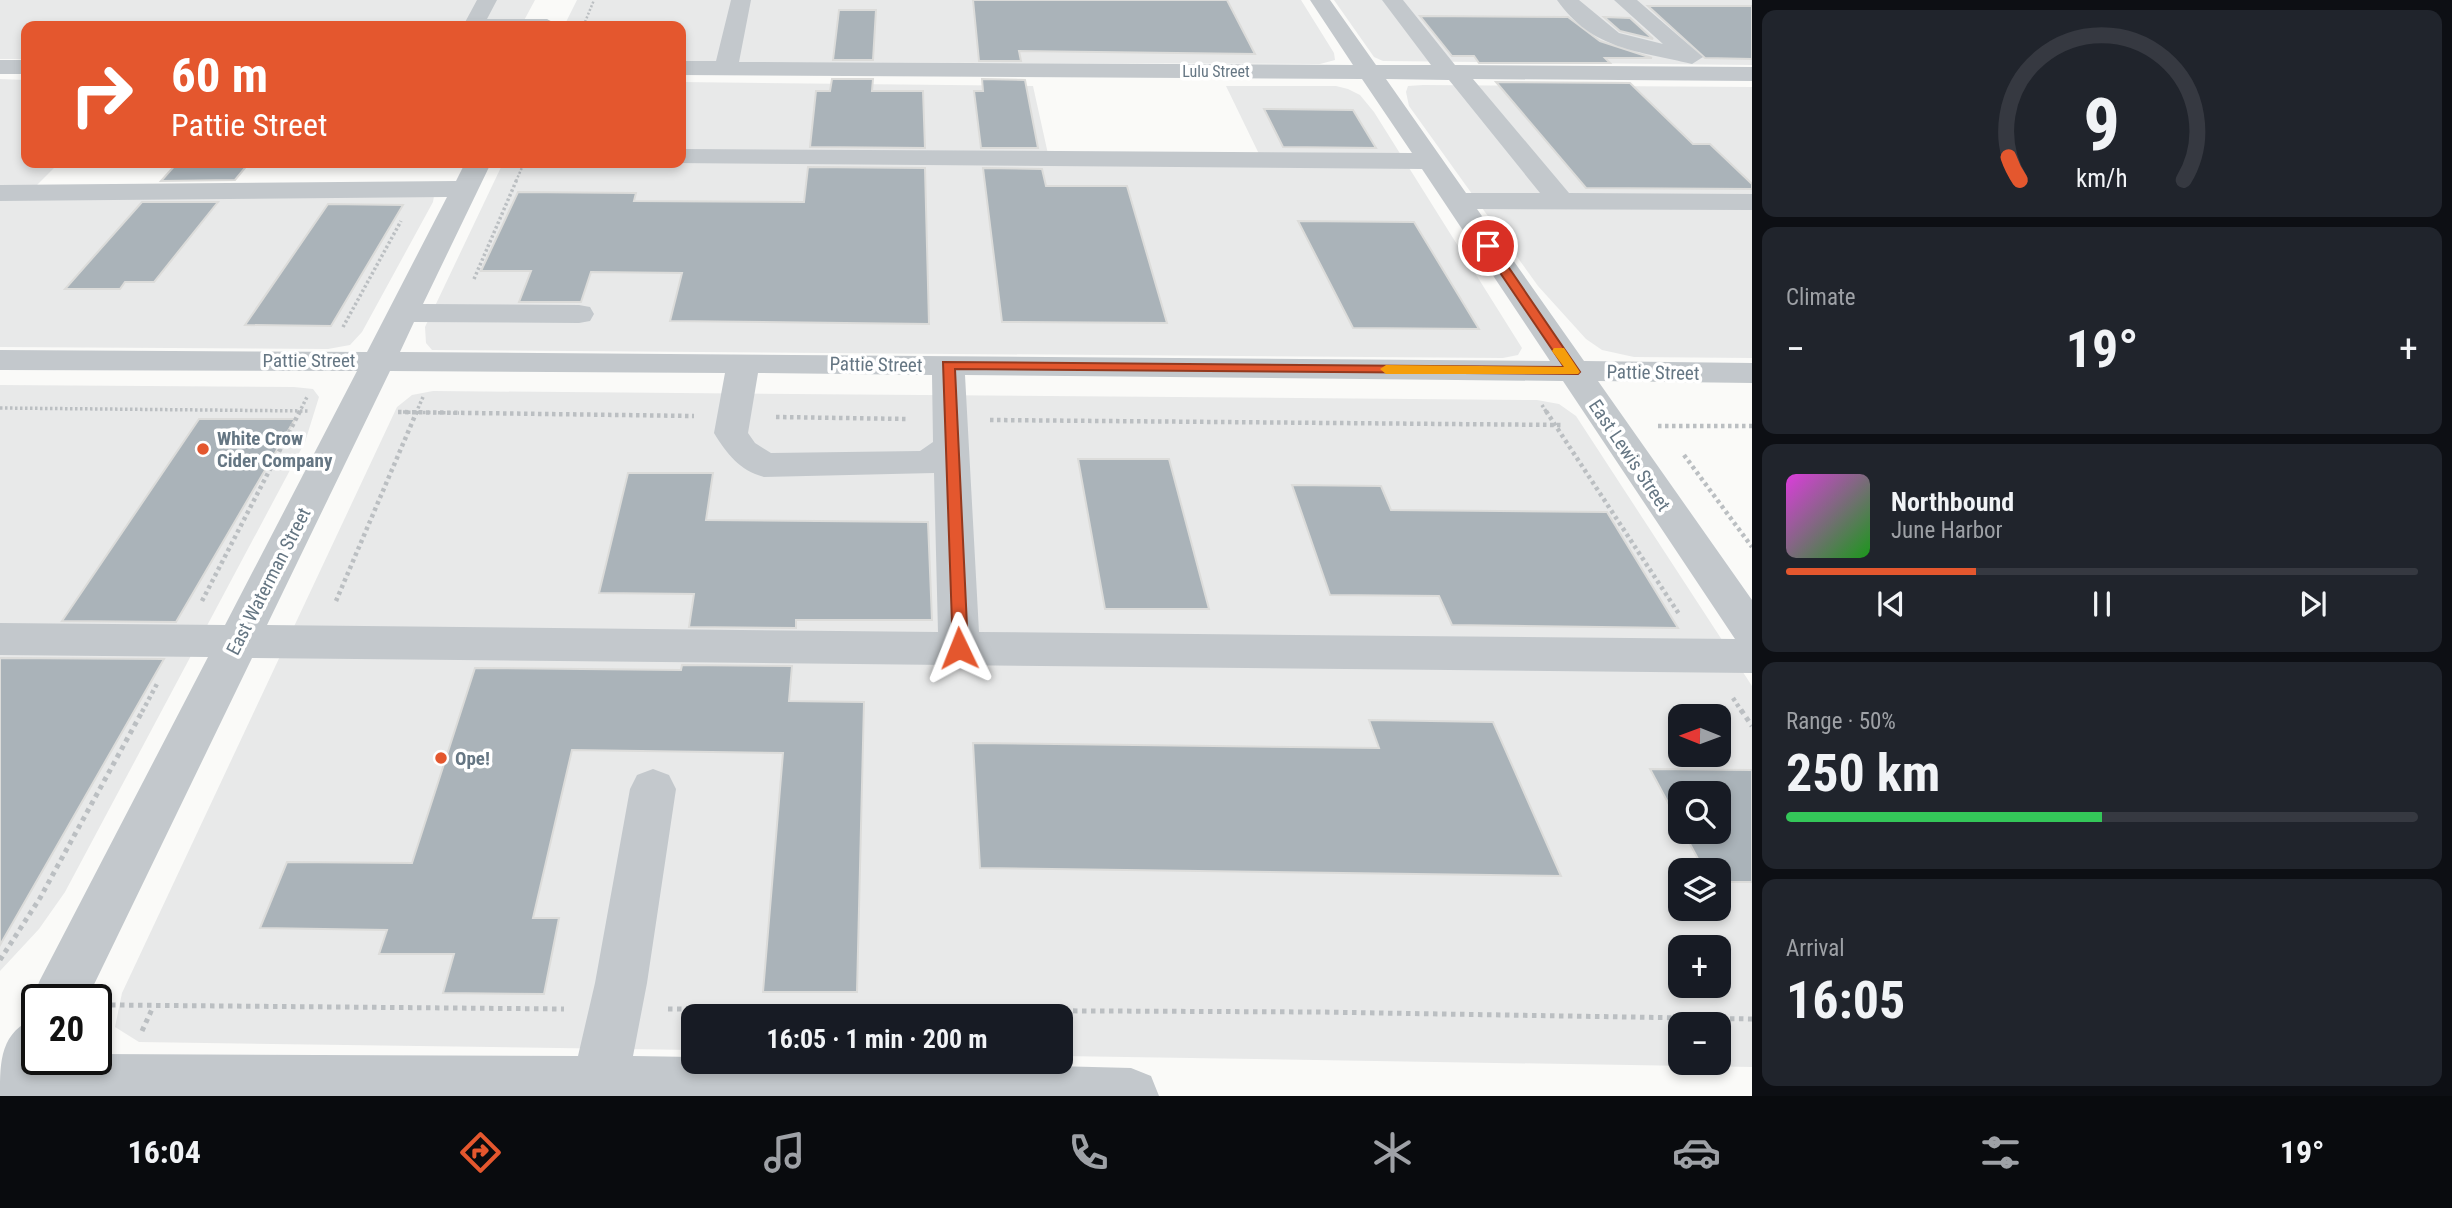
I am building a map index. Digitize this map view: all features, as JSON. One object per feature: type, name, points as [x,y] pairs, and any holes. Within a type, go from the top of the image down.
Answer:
[{"type":"street","points":[[475,21],[487,0]]},
{"type":"street","points":[[726,68],[741,0]]},
{"type":"street","name":"East Lewis Street","points":[[1320,0],[1752,632]]},
{"type":"street","points":[[1392,0],[1561,201]]},
{"type":"street","points":[[1567,0],[1611,38],[1634,46],[1689,54]]},
{"type":"street","points":[[1624,0],[1712,74]]},
{"type":"street","points":[[0,66],[21,67]]},
{"type":"street","name":"Lulu Street","points":[[686,68],[1752,74]]},
{"type":"street","points":[[686,157],[1430,161]]},
{"type":"street","points":[[0,193],[419,190],[472,176]]},
{"type":"street","name":"East Waterman Street","points":[[66,984],[472,176]]},
{"type":"street","points":[[1457,201],[1752,202]]},
{"type":"street","points":[[403,313],[579,314]]},
{"type":"street","points":[[467,361],[488,313]]},
{"type":"street","name":"Pattie Street","points":[[0,360],[379,360],[1752,373]]},
{"type":"street","points":[[743,363],[731,433],[743,451],[764,466],[928,463],[951,433]]},
{"type":"street","points":[[948,365],[959,648]]},
{"type":"street","points":[[0,639],[1752,656]]},
{"type":"street","points":[[599,1084],[615,1009],[653,789]]},
{"type":"street","points":[[16,1076],[599,1084],[1131,1096]]},
{"type":"path","points":[[585,21],[594,0]]},
{"type":"path","points":[[0,960],[40,898],[247,519],[326,360],[419,190]]},
{"type":"path","points":[[0,408],[734,416],[951,433],[1752,426]]},
{"type":"path","points":[[112,1004],[1304,1012],[1752,1019]]},
{"type":"shaded area","points":[[0,0],[535,0],[524,21],[21,21],[21,59],[0,59]]},
{"type":"shaded area","points":[[577,0],[1301,0],[1334,53],[1335,60],[1320,64],[686,62],[686,21],[566,21]]},
{"type":"shaded area","points":[[1334,0],[1752,0],[1752,65],[1383,61],[1374,57]]},
{"type":"shaded area","points":[[0,79],[21,80],[21,168],[54,168],[37,185],[436,184],[433,202],[362,332],[350,345],[328,349],[0,347]]},
{"type":"shaded area","points":[[686,82],[1033,86],[1048,154],[1259,154],[1226,86],[1336,86],[1360,95],[1374,112],[1522,348],[1518,355],[1503,358],[432,350],[426,343],[425,327],[501,168],[686,168]]},
{"type":"shaded area","points":[[1408,86],[1752,87],[1752,358],[1634,357],[1602,350],[1586,339],[1538,286],[1409,106],[1406,92]]},
{"type":"shaded area","points":[[0,385],[294,387],[313,389],[319,397],[305,442],[65,892],[39,929],[0,971]]},
{"type":"shaded area","points":[[433,391],[1537,400],[1559,404],[1576,416],[1752,686],[1752,1067],[1731,1067],[1731,1012],[1668,1012],[1668,1066],[1073,1056],[1073,1004],[681,1004],[681,1050],[139,1042],[115,1027],[122,993],[397,407],[412,395]]},
{"type":"building","points":[[973,0],[1227,0],[1255,54],[1019,51],[1021,61],[979,61]]},
{"type":"building","points":[[1648,6],[1752,6],[1752,59],[1705,58]]},
{"type":"building","points":[[839,10],[876,10],[873,60],[833,60]]},
{"type":"building","points":[[1420,16],[1568,17],[1600,41],[1652,58],[1605,58],[1610,63],[1479,63],[1474,56],[1452,56]]},
{"type":"building","points":[[1604,17],[1630,18],[1653,39],[1620,31]]},
{"type":"building","points":[[832,79],[873,79],[872,91],[923,91],[925,148],[810,147],[816,91],[830,91]]},
{"type":"building","points":[[982,79],[1025,80],[1038,148],[981,148],[974,91],[983,91]]},
{"type":"building","points":[[1496,82],[1630,83],[1693,144],[1710,144],[1752,184],[1752,189],[1586,188]]},
{"type":"building","points":[[1264,109],[1353,110],[1376,148],[1283,147]]},
{"type":"building","points":[[808,167],[925,168],[929,324],[670,321],[682,273],[591,272],[581,302],[519,302],[531,271],[481,271],[518,192],[636,193],[634,201],[804,202]]},
{"type":"building","points":[[173,168],[245,168],[235,180],[161,181]]},
{"type":"building","points":[[983,168],[1042,169],[1046,186],[1127,186],[1167,323],[1002,322]]},
{"type":"building","points":[[142,202],[218,202],[154,282],[125,282],[120,289],[65,289]]},
{"type":"building","points":[[328,204],[403,205],[331,326],[245,325]]},
{"type":"building","points":[[1298,221],[1414,222],[1479,329],[1353,328]]},
{"type":"building","points":[[199,419],[295,419],[176,622],[62,621]]},
{"type":"building","points":[[1078,459],[1169,459],[1209,609],[1105,609]]},
{"type":"building","points":[[628,473],[713,473],[706,520],[928,522],[932,620],[796,620],[796,628],[689,627],[694,594],[599,593]]},
{"type":"building","points":[[1292,485],[1381,486],[1391,510],[1607,512],[1678,628],[1452,625],[1439,596],[1330,595]]},
{"type":"building","points":[[0,658],[164,659],[0,945]]},
{"type":"building","points":[[682,665],[792,666],[789,701],[864,702],[857,992],[763,992],[783,753],[572,750],[533,918],[559,918],[544,994],[443,993],[454,954],[379,954],[387,930],[260,928],[287,862],[412,863],[475,668],[681,670]]},
{"type":"building","points":[[1369,720],[1493,722],[1561,876],[980,868],[973,743],[1379,748]]},
{"type":"building","points":[[1650,769],[1752,770],[1752,882],[1731,882],[1731,858],[1698,858],[1690,844],[1731,844],[1731,781],[1668,781],[1668,803]]},
{"type":"slow traffic","points":[[1386,369],[1573,372],[1559,351]]},
{"type":"place","name":"White Crow Cider Company","points":[[203,449]]},
{"type":"place","name":"Ope!","points":[[441,758]]},
{"type":"route","points":[[959,648],[948,365],[1573,372],[1488,246]]}]
